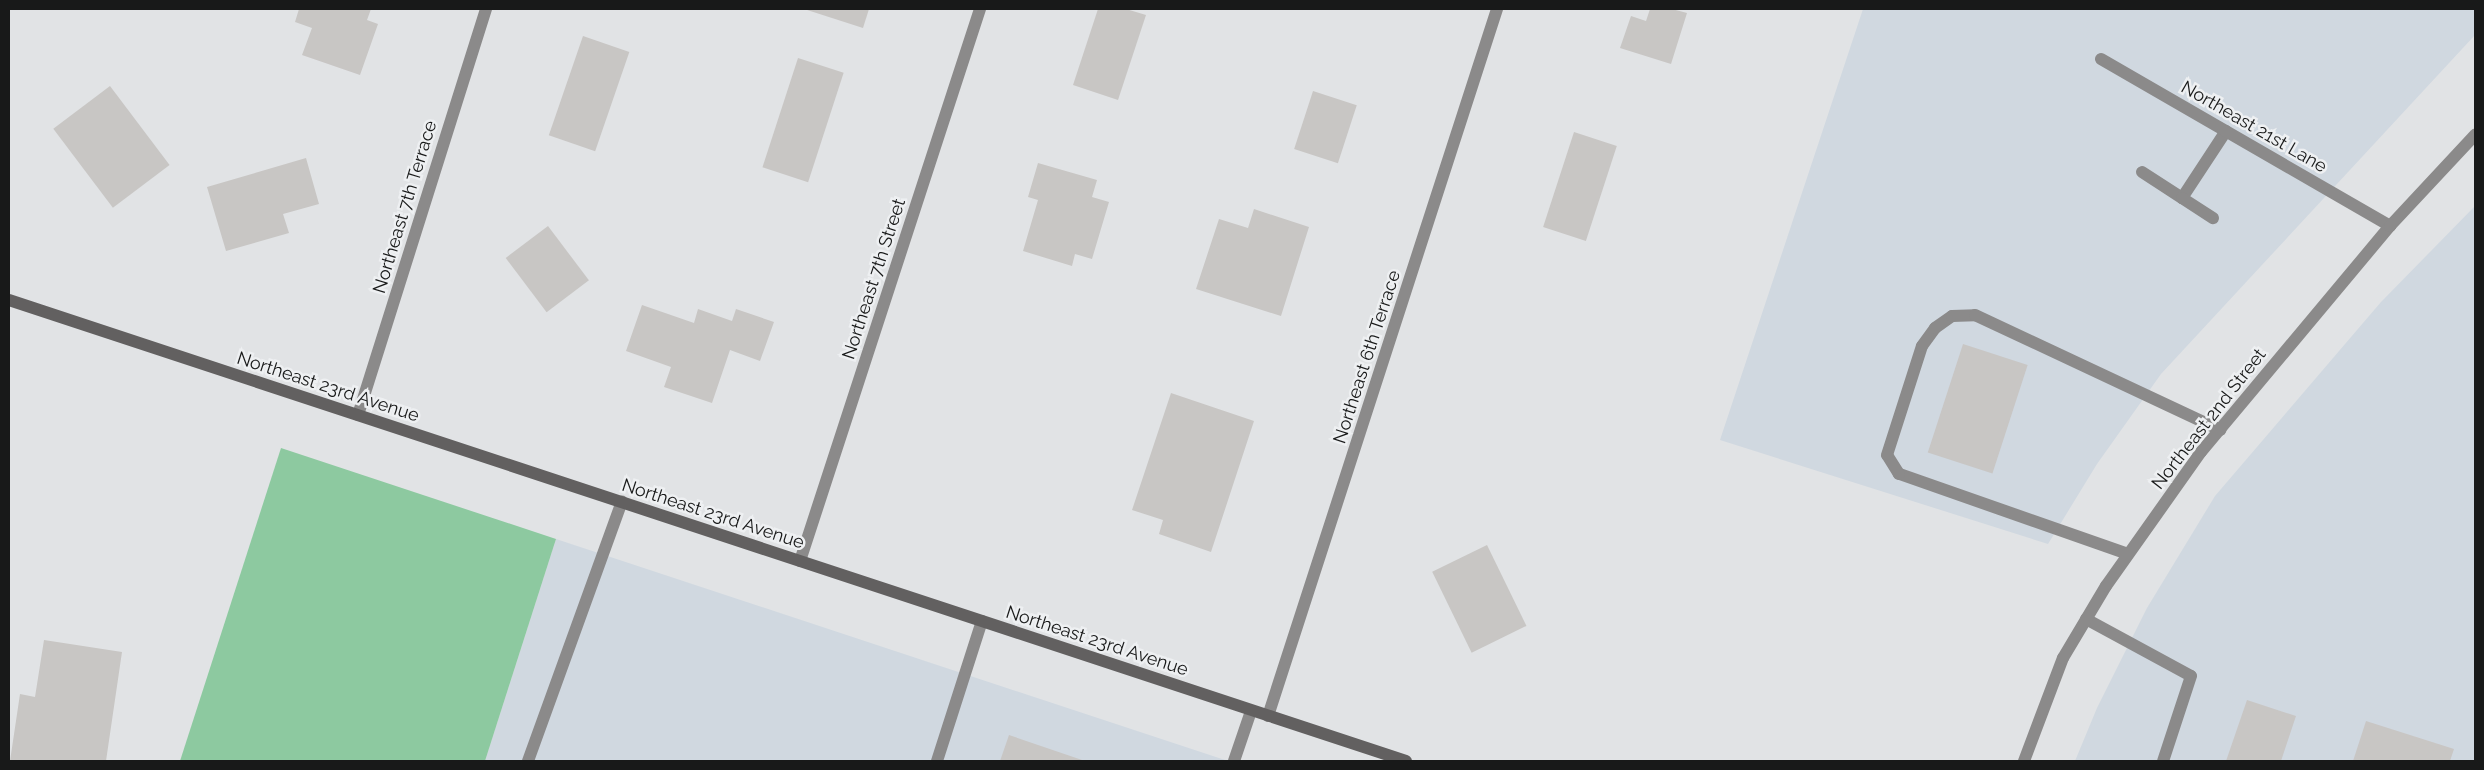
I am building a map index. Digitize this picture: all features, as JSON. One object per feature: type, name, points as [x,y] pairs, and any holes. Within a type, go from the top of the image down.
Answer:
[{"type":"main road","name":"Northeast 23rd Avenue","points":[[9,300],[1406,761]]},
{"type":"street","name":"Northeast 7th Terrace","points":[[358,415],[486,9]]},
{"type":"street","name":"Northeast 7th Street","points":[[800,561],[980,9]]},
{"type":"street","name":"Northeast 6th Terrace","points":[[1268,716],[1497,9]]},
{"type":"street","name":"Northeast 21st Lane","points":[[2101,59],[2390,226]]},
{"type":"street","points":[[2182,198],[2226,131]]},
{"type":"street","name":"Northeast 2nd Street","points":[[2024,761],[2063,658],[2128,554],[2220,430],[2390,226],[2475,135]]},
{"type":"street","points":[[2142,172],[2213,218]]},
{"type":"street","points":[[2128,554],[1899,474],[1887,455],[1922,346],[1935,328],[1952,316],[1975,315],[2220,430]]},
{"type":"street","points":[[529,761],[622,502]]},
{"type":"street","points":[[2086,619],[2191,676],[2163,761]]},
{"type":"street","points":[[937,761],[982,621]]},
{"type":"street","points":[[1234,761],[1251,711]]},
{"type":"shaded area","points":[[1863,9],[2475,9],[2475,35],[2161,374],[2097,464],[2048,544],[1720,440]]},
{"type":"shaded area","points":[[2475,206],[2475,761],[2075,761],[2097,708],[2147,608],[2215,496],[2381,302]]},
{"type":"shaded area","points":[[556,539],[1228,761],[485,761]]},
{"type":"green space","points":[[281,448],[556,539],[485,761],[180,761]]},
{"type":"building","points":[[299,9],[371,9],[367,20],[378,24],[360,75],[302,55],[312,28],[295,22]]},
{"type":"building","points":[[804,9],[869,9],[863,28]]},
{"type":"building","points":[[1098,9],[1126,9],[1146,15],[1118,100],[1073,85]]},
{"type":"building","points":[[1650,9],[1672,9],[1687,13],[1671,64],[1620,48],[1631,16],[1646,21]]},
{"type":"building","points":[[583,36],[629,52],[595,151],[549,135]]},
{"type":"building","points":[[798,58],[844,73],[808,182],[762,167]]},
{"type":"building","points":[[110,86],[170,165],[113,208],[53,129]]},
{"type":"building","points":[[1313,91],[1357,105],[1338,163],[1294,149]]},
{"type":"building","points":[[1574,132],[1617,146],[1586,241],[1543,227]]},
{"type":"building","points":[[306,158],[319,204],[283,214],[289,233],[226,251],[207,187]]},
{"type":"building","points":[[1038,163],[1097,180],[1092,197],[1109,202],[1092,259],[1075,254],[1072,266],[1023,251],[1038,200],[1028,197]]},
{"type":"building","points":[[1254,209],[1309,227],[1281,316],[1196,289],[1219,219],[1248,228]]},
{"type":"building","points":[[548,226],[589,280],[547,312],[506,258]]},
{"type":"building","points":[[642,305],[694,323],[698,309],[732,321],[736,309],[774,322],[760,361],[730,350],[712,403],[664,387],[671,367],[626,351]]},
{"type":"building","points":[[1963,344],[2028,365],[1992,473],[1928,452]]},
{"type":"building","points":[[1171,393],[1254,421],[1211,552],[1159,534],[1163,520],[1132,510]]},
{"type":"building","points":[[1487,545],[1526,626],[1472,653],[1432,572]]},
{"type":"building","points":[[44,640],[122,652],[106,761],[10,761],[20,694],[35,697]]},
{"type":"building","points":[[2247,700],[2296,716],[2281,761],[2226,761]]},
{"type":"building","points":[[2366,721],[2454,749],[2450,761],[2353,761]]},
{"type":"building","points":[[1009,735],[1085,761],[1000,761]]}]
